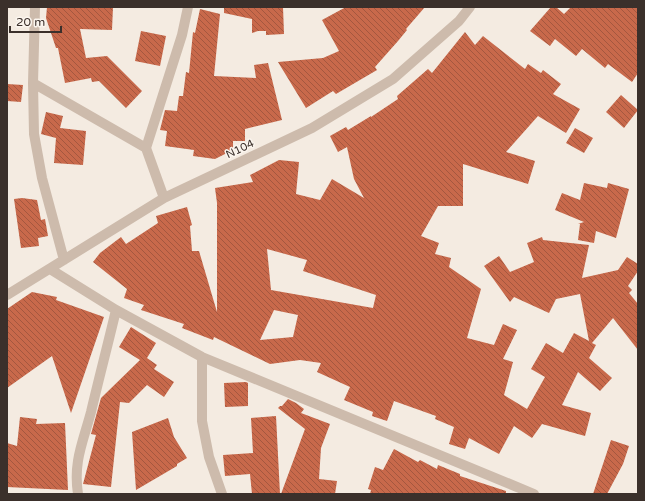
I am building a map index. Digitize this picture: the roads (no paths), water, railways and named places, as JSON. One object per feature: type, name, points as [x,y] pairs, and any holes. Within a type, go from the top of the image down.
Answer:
[{"type":"street","points":[[35,7],[33,83],[34,134],[42,178],[64,260]]},
{"type":"street","points":[[164,198],[146,148],[182,35],[188,7]]},
{"type":"street","name":"N104","points":[[7,295],[164,198],[312,128],[393,79],[458,21],[470,7]]},
{"type":"street","points":[[33,83],[146,148]]},
{"type":"street","points":[[50,269],[116,310],[202,357],[534,494]]},
{"type":"street","points":[[78,494],[76,484],[78,458],[116,310]]},
{"type":"street","points":[[202,357],[202,421],[209,457],[222,494]]}]
